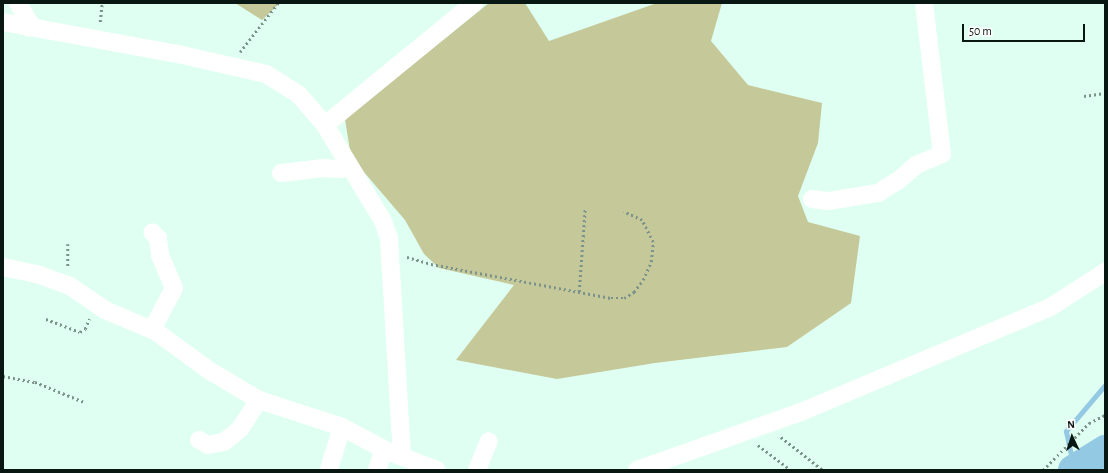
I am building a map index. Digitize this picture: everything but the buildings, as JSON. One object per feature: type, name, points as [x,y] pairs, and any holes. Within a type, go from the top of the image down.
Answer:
[{"type":"street","points":[[18,3],[29,22],[29,28]]},
{"type":"street","points":[[325,125],[474,3]]},
{"type":"street","points":[[812,199],[828,201],[878,193],[899,180],[916,165],[942,154],[924,3]]},
{"type":"street","points":[[3,22],[266,74],[299,95],[325,125],[348,167],[383,221],[391,255],[402,457]]},
{"type":"street","points":[[281,173],[324,168],[340,169],[348,167]]},
{"type":"street","points":[[152,232],[158,238],[160,255],[174,288],[152,330]]},
{"type":"street","points":[[3,267],[36,274],[70,286],[105,310],[152,330],[210,371],[260,400],[342,427],[384,450],[437,470]]},
{"type":"street","points":[[637,470],[772,423],[1049,308],[1105,272]]},
{"type":"street","points":[[199,440],[208,446],[224,442],[240,429],[260,400]]},
{"type":"street","points":[[329,469],[342,427]]},
{"type":"street","points":[[477,470],[489,441]]},
{"type":"street","points":[[377,470],[384,450]]},
{"type":"path","points":[[231,66],[258,26],[278,3]]},
{"type":"path","points":[[1084,96],[1105,93]]},
{"type":"path","points":[[579,292],[585,209]]},
{"type":"path","points":[[391,255],[579,292],[624,298],[634,292],[643,280],[651,262],[653,242],[642,220],[624,212]]},
{"type":"path","points":[[3,376],[35,382],[84,402]]},
{"type":"path","points":[[1043,470],[1089,423],[1105,415]]},
{"type":"path","points":[[772,423],[778,434],[791,446],[823,470]]},
{"type":"path","points":[[747,432],[756,443],[791,470]]},
{"type":"green space","points":[[235,3],[280,3],[262,20]]},
{"type":"green space","points":[[489,3],[525,3],[549,41],[657,3],[722,3],[711,41],[748,85],[822,103],[818,143],[798,196],[808,222],[860,236],[851,303],[787,347],[655,363],[557,379],[456,360],[514,285],[439,268],[424,254],[405,220],[351,157],[345,119]]},
{"type":"waterway","points":[[1074,469],[1066,431],[1105,385]]},
{"type":"waterway","points":[[1073,470],[1105,450]]}]
